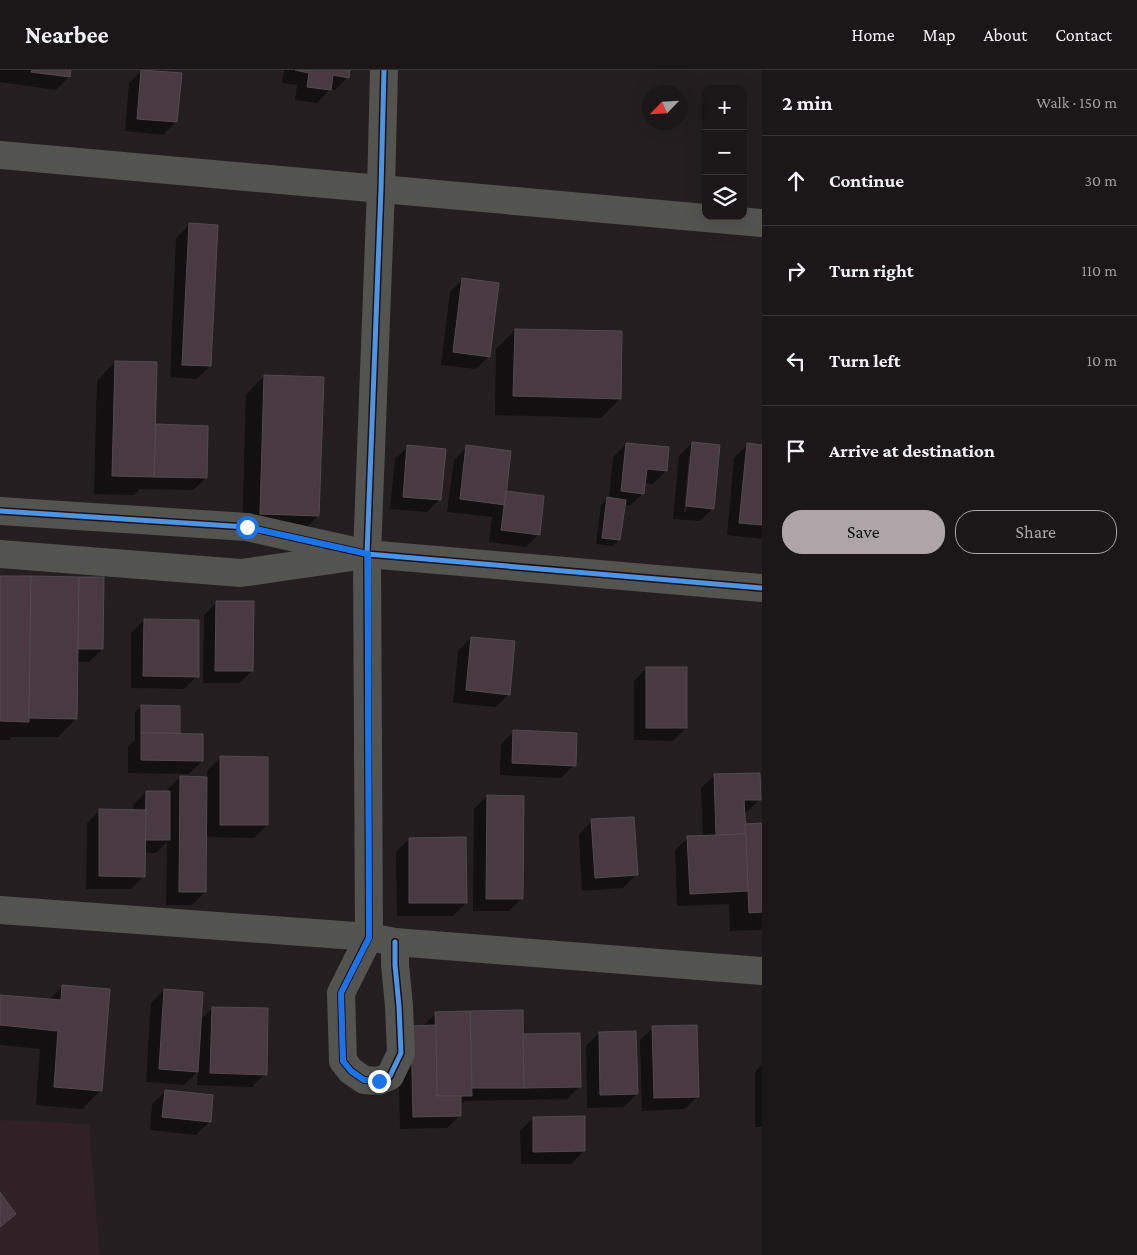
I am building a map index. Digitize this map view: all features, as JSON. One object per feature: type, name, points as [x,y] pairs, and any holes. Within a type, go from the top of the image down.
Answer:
[{"type":"street","points":[[382,940],[368,554],[384,70]]},
{"type":"street","points":[[0,155],[762,223]]},
{"type":"street","points":[[0,511],[247,527],[368,554],[762,588]]},
{"type":"street","points":[[0,554],[241,573],[368,554]]},
{"type":"street","points":[[0,910],[762,971]]},
{"type":"shaded area","points":[[0,1120],[89,1124],[100,1255],[0,1255]]},
{"type":"building","points":[[32,70],[71,70],[70,77],[31,72]]},
{"type":"building","points":[[141,70],[182,73],[177,122],[137,119]]},
{"type":"building","points":[[295,70],[350,70],[349,78],[333,75],[331,90],[307,87],[309,73]]},
{"type":"building","points":[[189,223],[218,225],[211,366],[182,365]]},
{"type":"building","points":[[462,278],[499,283],[490,357],[453,352]]},
{"type":"building","points":[[515,329],[622,331],[621,399],[513,396]]},
{"type":"building","points":[[115,361],[157,362],[154,477],[112,476]]},
{"type":"building","points":[[264,375],[324,377],[319,516],[260,514]]},
{"type":"building","points":[[156,424],[208,426],[207,478],[154,477]]},
{"type":"building","points":[[692,442],[720,445],[714,509],[686,506]]},
{"type":"building","points":[[626,443],[669,447],[667,471],[647,469],[644,494],[621,491]]},
{"type":"building","points":[[747,443],[762,445],[762,525],[739,523]]},
{"type":"building","points":[[407,445],[446,449],[441,500],[403,497]]},
{"type":"building","points":[[466,445],[511,451],[505,505],[460,499]]},
{"type":"building","points":[[506,491],[544,496],[540,535],[501,530]]},
{"type":"building","points":[[607,497],[626,500],[620,540],[602,538]]},
{"type":"building","points":[[0,576],[31,576],[29,722],[0,721]]},
{"type":"building","points":[[31,576],[79,577],[77,719],[29,718]]},
{"type":"building","points":[[79,577],[104,577],[103,649],[78,649]]},
{"type":"building","points":[[216,601],[254,601],[253,671],[215,671]]},
{"type":"building","points":[[144,619],[199,620],[199,677],[143,676]]},
{"type":"building","points":[[471,637],[515,641],[510,695],[466,690]]},
{"type":"building","points":[[646,667],[687,667],[687,728],[646,728]]},
{"type":"building","points":[[141,705],[180,706],[180,733],[141,733]]},
{"type":"building","points":[[513,730],[577,733],[576,766],[512,763]]},
{"type":"building","points":[[141,733],[203,734],[203,761],[141,760]]},
{"type":"building","points":[[220,756],[268,757],[268,825],[220,825]]},
{"type":"building","points":[[760,773],[761,800],[744,800],[746,834],[716,835],[714,774]]},
{"type":"building","points":[[180,776],[207,777],[206,892],[179,892]]},
{"type":"building","points":[[146,791],[170,791],[170,840],[145,840]]},
{"type":"building","points":[[487,795],[524,796],[523,899],[486,899]]},
{"type":"building","points":[[99,809],[146,810],[145,877],[99,876]]},
{"type":"building","points":[[634,817],[638,875],[595,878],[591,819]]},
{"type":"building","points":[[762,823],[762,912],[749,913],[745,824]]},
{"type":"building","points":[[746,834],[748,891],[690,894],[687,836]]},
{"type":"building","points":[[466,837],[467,903],[409,903],[409,838]]},
{"type":"building","points":[[62,985],[110,989],[102,1091],[54,1087],[58,1031],[0,1025],[0,995],[61,1000]]},
{"type":"building","points":[[164,989],[203,992],[198,1072],[159,1069]]},
{"type":"building","points":[[212,1007],[268,1008],[267,1075],[210,1073]]},
{"type":"building","points":[[523,1010],[524,1088],[472,1088],[470,1011]]},
{"type":"building","points":[[470,1011],[472,1096],[437,1096],[435,1012]]},
{"type":"building","points":[[436,1025],[437,1096],[461,1096],[461,1116],[413,1117],[411,1026]]},
{"type":"building","points":[[697,1025],[699,1097],[654,1098],[652,1026]]},
{"type":"building","points":[[636,1031],[638,1094],[600,1095],[599,1032]]},
{"type":"building","points":[[580,1033],[581,1087],[524,1088],[523,1034]]},
{"type":"building","points":[[165,1090],[213,1095],[211,1122],[162,1117]]},
{"type":"building","points":[[585,1116],[585,1151],[533,1152],[533,1117]]},
{"type":"building","points":[[0,1192],[16,1214],[0,1227]]},
{"type":"cycle path","points":[[384,70],[367,554],[369,937],[341,993],[343,1061],[351,1071],[364,1080],[379,1081],[390,1076],[401,1053],[395,942]]},
{"type":"cycle path","points":[[0,511],[247,527],[367,554],[762,588]]},
{"type":"route","points":[[247,527],[368,554],[369,938],[341,993],[343,1061],[351,1071],[364,1080],[379,1081]]}]
